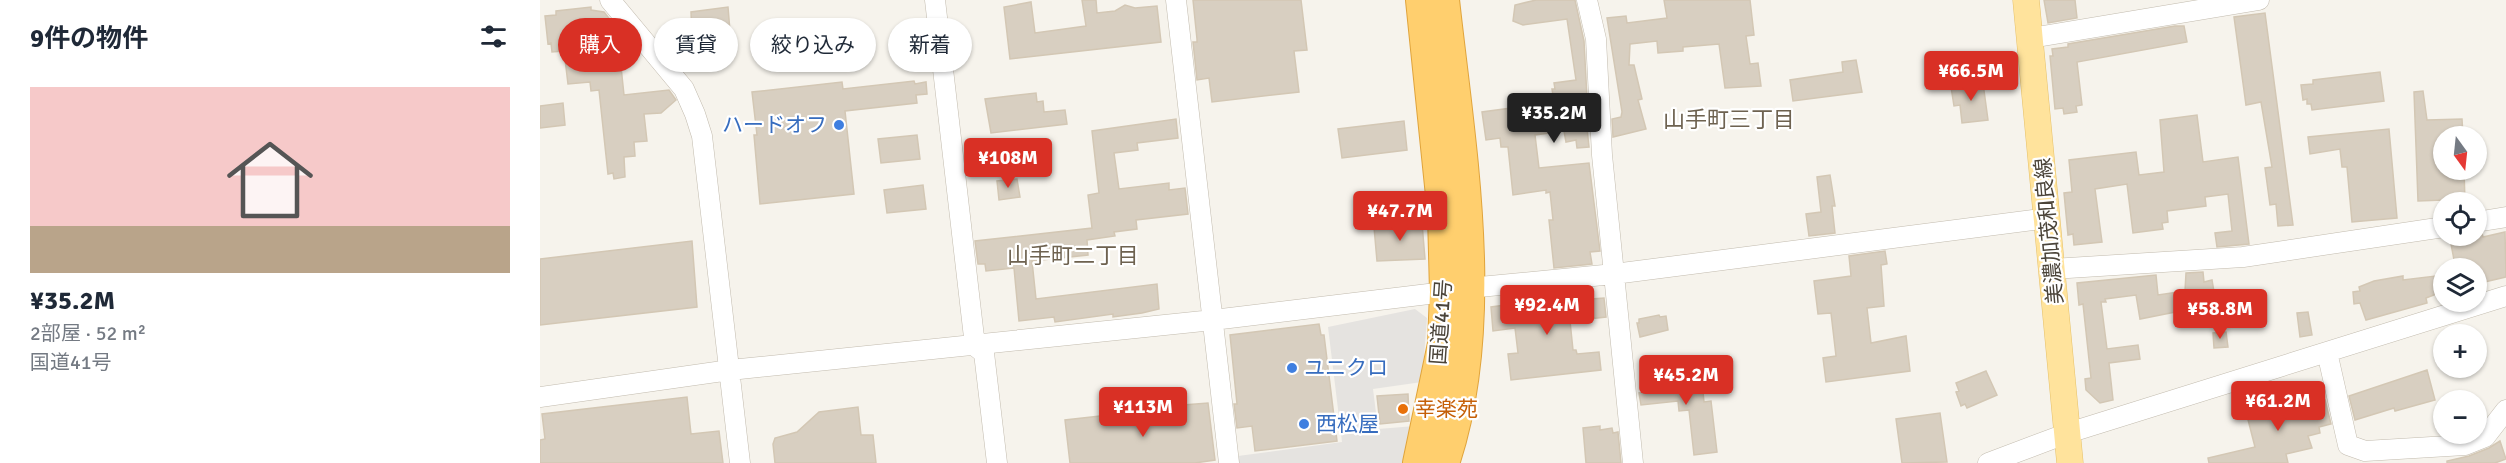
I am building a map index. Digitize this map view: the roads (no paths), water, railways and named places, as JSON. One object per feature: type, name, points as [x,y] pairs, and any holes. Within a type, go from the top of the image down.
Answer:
[{"type":"highway","name":"国道41号","points":[[1421,0],[1443,215],[1466,348],[1459,398],[1444,463]]},
{"type":"highway","name":"国道41号","points":[[1418,463],[1468,241],[1444,0]]},
{"type":"main road","name":"美濃加茂和良線","points":[[2026,0],[2070,463]]},
{"type":"street","points":[[610,0],[684,90],[702,136],[740,463]]},
{"type":"street","points":[[935,0],[975,346],[984,353],[997,463]]},
{"type":"street","points":[[1176,0],[1229,463]]},
{"type":"street","points":[[1587,0],[1596,39],[1602,155],[1633,463]]},
{"type":"street","points":[[2031,38],[2259,0]]},
{"type":"street","points":[[540,397],[730,370],[975,346],[1614,274],[2048,218]]},
{"type":"street","points":[[2487,221],[2506,218]]},
{"type":"street","points":[[2052,269],[2243,258],[2433,229]]},
{"type":"street","points":[[1988,463],[2068,433],[2506,296]]},
{"type":"street","points":[[2327,352],[2348,445],[2365,451],[2465,445],[2485,437],[2506,410]]},
{"type":"place","name":"ハードオフ","points":[[839,125]]},
{"type":"place","name":"ユニクロ","points":[[1292,368]]},
{"type":"place","name":"幸楽苑","points":[[1403,409]]},
{"type":"place","name":"西松屋","points":[[1304,424]]},
{"type":"district","name":"山手町三丁目","points":[[1729,119]]},
{"type":"district","name":"山手町二丁目","points":[[1073,255]]}]
